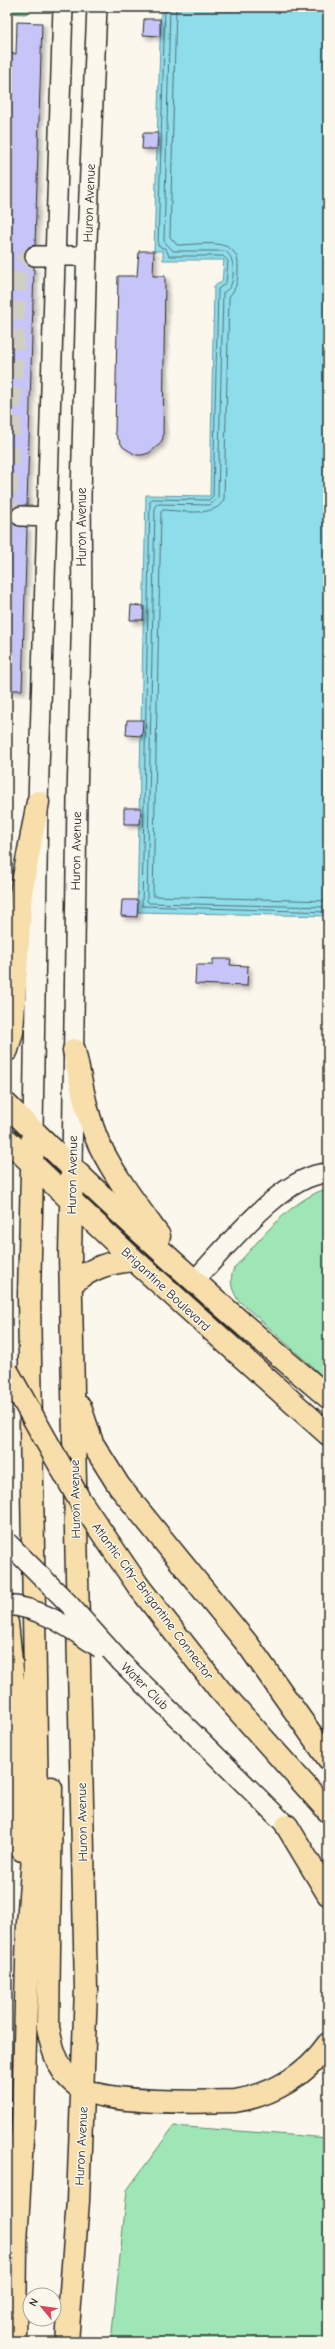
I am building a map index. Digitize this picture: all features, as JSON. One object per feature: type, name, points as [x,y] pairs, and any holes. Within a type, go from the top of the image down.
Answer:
[{"type":"main road","points":[[7,1050],[12,1032],[21,893],[38,802]]},
{"type":"main road","points":[[74,1050],[90,1119],[99,1144],[125,1187],[189,1276]]},
{"type":"main road","name":"Brigantine Boulevard","points":[[7,1104],[72,1169],[189,1276],[328,1397]]},
{"type":"main road","points":[[15,2342],[16,2243],[23,2114],[28,1923],[37,1804],[36,1660],[29,1296],[33,1130]]},
{"type":"main road","name":"Brigantine Boulevard","points":[[7,1140],[134,1260],[328,1434]]},
{"type":"main road","name":"Huron Avenue","points":[[67,2342],[78,2201],[86,1989],[71,1284],[72,1169]]},
{"type":"main road","points":[[71,1284],[95,1267],[117,1261],[134,1260]]},
{"type":"main road","name":"Atlantic City–Brigantine Connector","points":[[7,1371],[79,1499],[139,1587],[219,1689],[328,1811]]},
{"type":"main road","points":[[74,1378],[85,1426],[109,1472],[249,1646],[328,1758]]},
{"type":"main road","points":[[7,1623],[14,1690],[19,1806],[28,1923]]},
{"type":"main road","points":[[36,1660],[50,1742],[48,2027],[54,2054],[66,2075],[83,2090],[122,2098],[218,2102],[253,2098],[282,2086],[311,2064],[328,2044]]},
{"type":"main road","points":[[287,1826],[328,1870]]},
{"type":"main road","points":[[287,1826],[328,1894]]},
{"type":"main road","points":[[7,2163],[16,2243]]},
{"type":"street","points":[[33,1130],[38,802],[63,7]]},
{"type":"street","name":"Huron Avenue","points":[[72,1169],[82,603],[81,497],[87,256],[97,7]]},
{"type":"street","points":[[35,256],[87,256]]},
{"type":"street","points":[[21,516],[48,517]]},
{"type":"street","points":[[189,1276],[279,1194],[304,1178],[328,1173]]},
{"type":"street","name":"Water Club","points":[[7,1542],[69,1604],[121,1662],[287,1826]]},
{"type":"street","points":[[7,1605],[27,1608],[54,1618],[121,1662]]},
{"type":"green space","points":[[7,7],[37,7],[25,14],[7,13]]},
{"type":"green space","points":[[320,1191],[328,1191],[328,1381],[238,1300],[232,1288],[231,1281],[234,1268],[273,1225],[295,1206]]},
{"type":"green space","points":[[174,2126],[328,2138],[328,2342],[111,2342],[127,2190]]},
{"type":"water","points":[[161,7],[328,7],[328,916],[137,912],[146,495],[210,496],[214,286],[222,282],[224,260],[163,260],[163,251],[154,251]]},
{"type":"building","points":[[144,19],[160,19],[160,36],[143,35]]},
{"type":"building","points":[[17,22],[42,23],[35,245],[29,247],[24,256],[26,262],[34,267],[27,505],[16,506],[10,516],[15,525],[27,527],[22,690],[7,690],[7,53],[16,54]]},
{"type":"building","points":[[143,133],[158,133],[157,149],[142,149]]},
{"type":"building","points":[[139,251],[154,251],[153,276],[165,276],[163,438],[160,444],[149,453],[136,455],[123,447],[115,433],[118,276],[137,276]]},
{"type":"building","points":[[131,605],[144,606],[143,620],[130,620]]},
{"type":"building","points":[[127,720],[143,720],[142,736],[126,735]]},
{"type":"building","points":[[124,808],[141,808],[140,824],[124,824]]},
{"type":"building","points":[[122,900],[138,900],[137,917],[121,916]]},
{"type":"building","points":[[213,959],[231,959],[230,965],[248,966],[247,986],[195,984],[196,965],[213,965]]},
{"type":"tunnel","points":[[21,516],[12,512],[8,505],[17,288],[20,268],[26,260],[35,256]]}]
